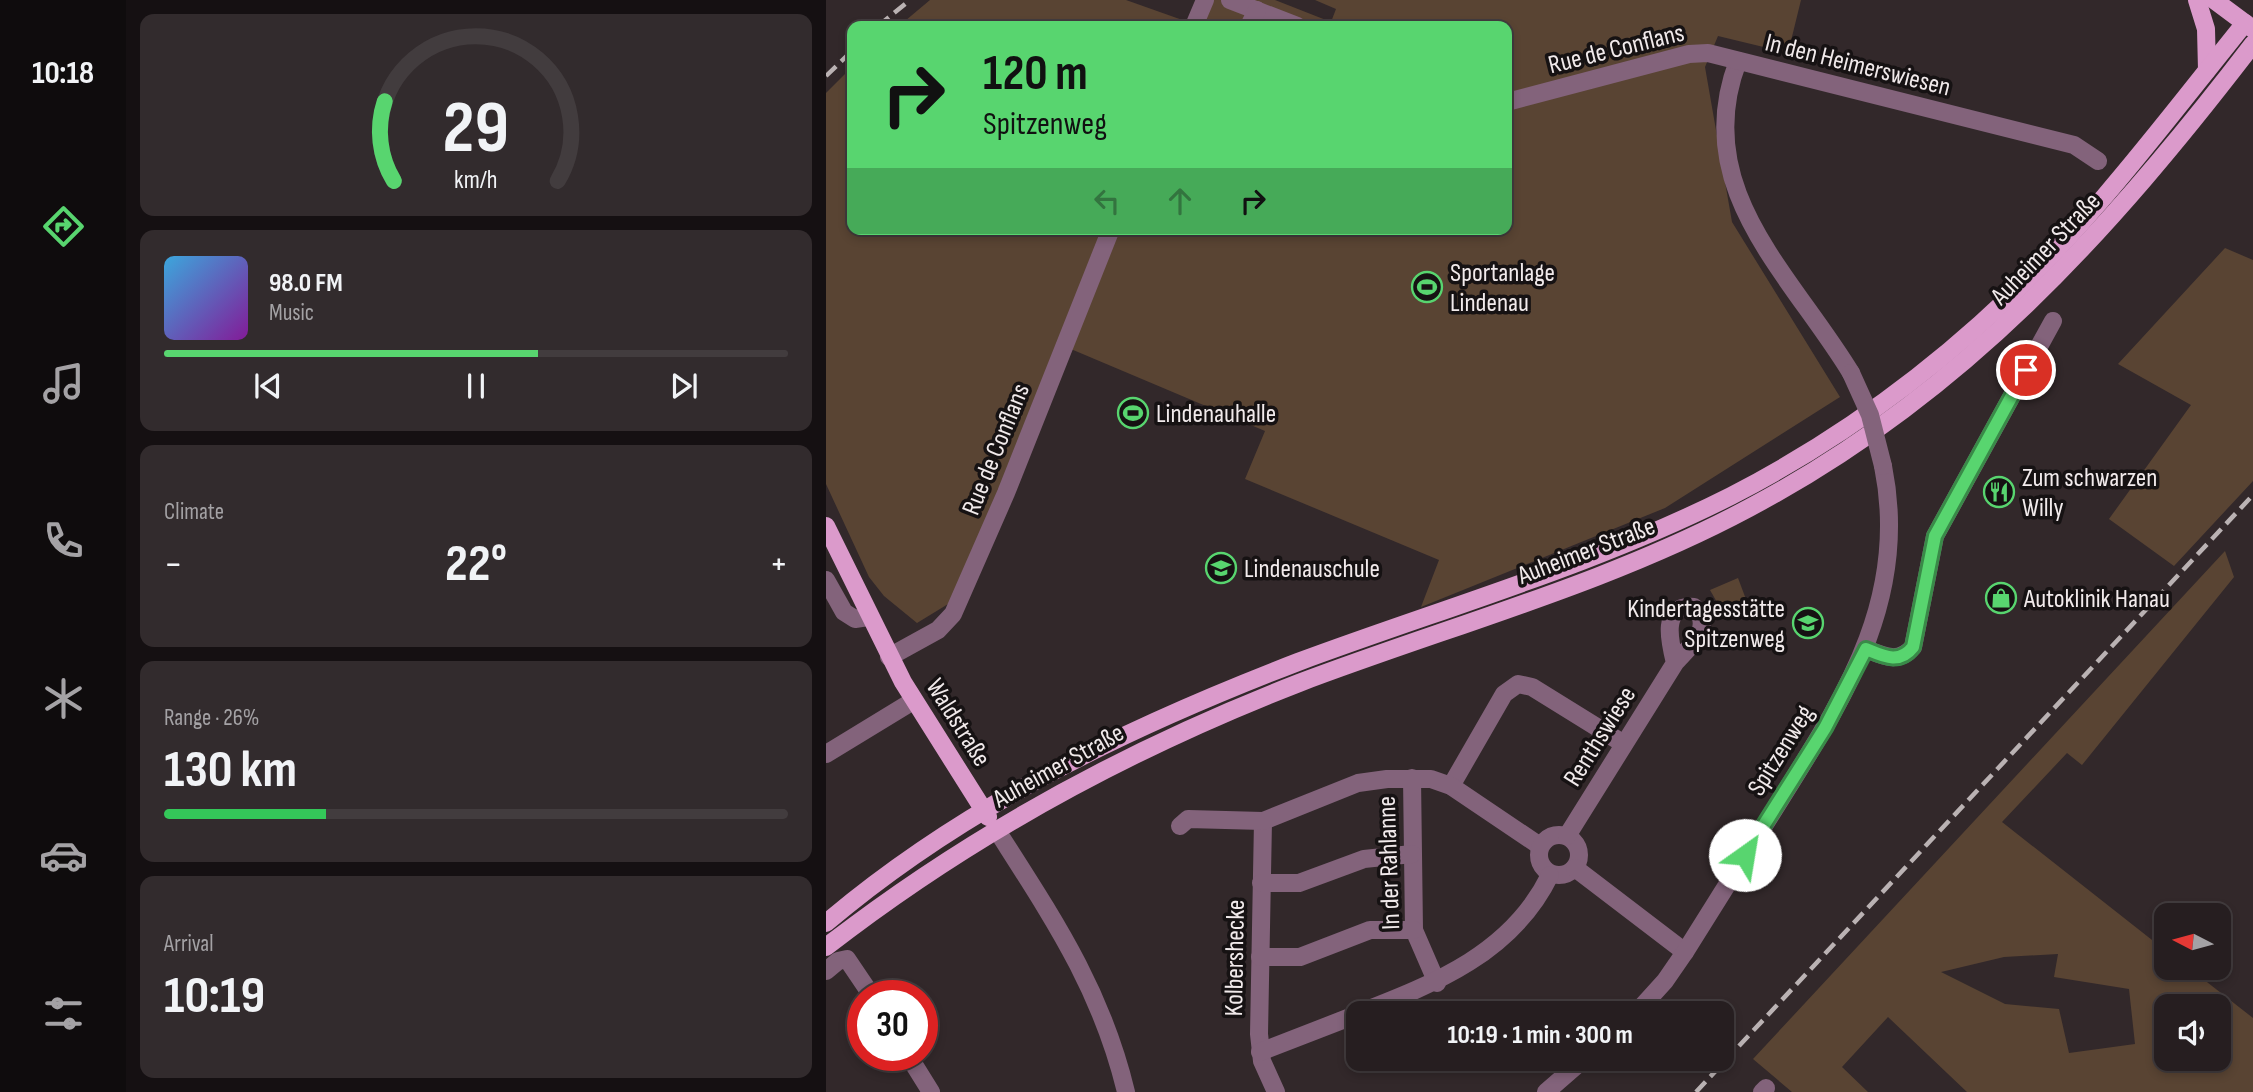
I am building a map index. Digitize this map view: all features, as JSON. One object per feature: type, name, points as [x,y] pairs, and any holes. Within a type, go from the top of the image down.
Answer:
[{"type":"main road","points":[[2197,0],[2206,29],[2207,70]]},
{"type":"main road","points":[[2214,0],[2249,26]]},
{"type":"main road","name":"Auheimer Straße","points":[[826,923],[983,809],[1117,738],[1298,662],[1624,545],[1723,500],[1793,461],[1927,370],[2016,292],[2105,196],[2207,70],[2249,26]]},
{"type":"main road","name":"Auheimer Straße","points":[[826,947],[917,879],[996,829],[1076,783],[1194,725],[1304,681],[1613,570],[1684,540],[1795,483],[1919,399],[1997,335],[2071,262],[2253,44]]},
{"type":"main road","points":[[2221,84],[2253,70]]},
{"type":"main road","name":"Waldstraße","points":[[826,526],[868,617],[913,702],[996,829]]},
{"type":"street","points":[[1196,21],[1205,0]]},
{"type":"street","points":[[1230,0],[1253,18]]},
{"type":"street","name":"Rue de Conflans","points":[[1512,101],[1689,54],[1709,53],[1738,61]]},
{"type":"street","name":"In den Heimerswiesen","points":[[1883,466],[1870,415],[1851,373],[1782,276],[1743,207],[1729,162],[1723,121],[1726,94],[1738,61],[2074,145],[2098,160]]},
{"type":"street","name":"Rue de Conflans","points":[[889,657],[938,630],[953,614],[1006,493],[1109,235]]},
{"type":"street","points":[[1866,649],[1891,658],[1908,653],[1913,647],[1935,536],[2053,321]]},
{"type":"street","name":"Spitzenweg","points":[[1647,1001],[1685,952],[1825,728],[1866,649],[1880,607],[1888,557],[1888,504],[1883,466]]},
{"type":"street","points":[[826,580],[844,612],[855,619],[868,617]]},
{"type":"street","name":"Renthswiese","points":[[1567,836],[1675,663]]},
{"type":"street","points":[[1451,786],[1504,694],[1518,684],[1532,687],[1624,744]]},
{"type":"street","points":[[826,754],[913,702]]},
{"type":"street","name":"In der Rahlanne","points":[[1412,778],[1414,930],[1437,983]]},
{"type":"street","points":[[1180,826],[1188,819],[1263,821],[1358,783],[1431,779],[1451,786],[1540,846]]},
{"type":"street","name":"Kolbershecke","points":[[1263,821],[1260,1052],[1276,1092]]},
{"type":"street","name":"Waldstraße","points":[[996,829],[1059,928],[1090,984],[1111,1040],[1126,1092]]},
{"type":"street","points":[[1555,835],[1567,836],[1578,849],[1575,868],[1565,875],[1550,875],[1539,860],[1540,846],[1555,835]]},
{"type":"street","points":[[1261,883],[1298,883],[1364,859],[1412,854]]},
{"type":"street","points":[[1575,868],[1685,952]]},
{"type":"street","points":[[1392,1001],[1437,983],[1478,957],[1517,925],[1535,904],[1550,875]]},
{"type":"street","points":[[1260,957],[1300,957],[1370,930],[1414,930]]},
{"type":"street","points":[[826,971],[844,959],[852,963],[862,980]]},
{"type":"street","points":[[1260,1052],[1346,1019]]},
{"type":"street","points":[[918,1071],[931,1092]]},
{"type":"street","points":[[1546,1092],[1570,1071]]},
{"type":"shaded area","name":"Sportanlage Lindenau","points":[[930,0],[1126,0],[1185,21],[905,21]]},
{"type":"shaded area","name":"Sportanlage Lindenau","points":[[1196,0],[1275,0],[1328,21],[1188,21]]},
{"type":"shaded area","name":"Sportanlage Lindenau","points":[[1315,0],[1801,0],[1788,53],[1718,36],[1705,67],[1732,222],[1840,397],[1665,508],[1421,607],[1439,560],[1245,479],[1265,431],[1059,344],[953,601],[917,623],[884,596],[869,577],[826,484],[826,93],[847,72],[847,235],[1512,235],[1512,21],[1331,21],[1336,9]]},
{"type":"shaded area","points":[[2225,248],[2253,260],[2253,481],[2174,566],[2109,519],[2191,405],[2118,364]]},
{"type":"shaded area","points":[[2225,551],[2234,577],[2082,765],[2067,753],[2002,822],[2154,942],[2154,980],[2204,980],[2222,994],[2154,994],[2154,1071],[2231,1071],[2231,1001],[2253,1018],[2253,1092],[1967,1092],[1888,1017],[1842,1067],[1868,1092],[1792,1092],[1753,1059]],"holes":[[[2058,954],[2054,977],[2129,989],[2135,1044],[2069,1053],[2059,1009],[2005,1004],[1941,972],[2004,957]]]},
{"type":"shaded area","points":[[1738,578],[1747,602],[1730,609],[1718,604],[1710,590]]},
{"type":"railway","points":[[884,21],[910,0]]},
{"type":"railway","points":[[826,76],[847,56]]},
{"type":"railway","points":[[1696,1092],[2253,495]]},
{"type":"place","name":"Sportanlage Lindenau","points":[[1427,287]]},
{"type":"place","name":"Lindenauhalle","points":[[1133,413]]},
{"type":"place","name":"Zum schwarzen Willy","points":[[1999,492]]},
{"type":"place","name":"Lindenauschule","points":[[1221,568]]},
{"type":"place","name":"Autoklinik Hanau","points":[[2001,598]]},
{"type":"place","name":"Kindertagesstätte Spitzenweg","points":[[1808,623]]},
{"type":"route","points":[[1745,855],[1825,728],[1866,649],[1882,656],[1898,658],[1913,647],[1935,536],[2026,370]]}]
